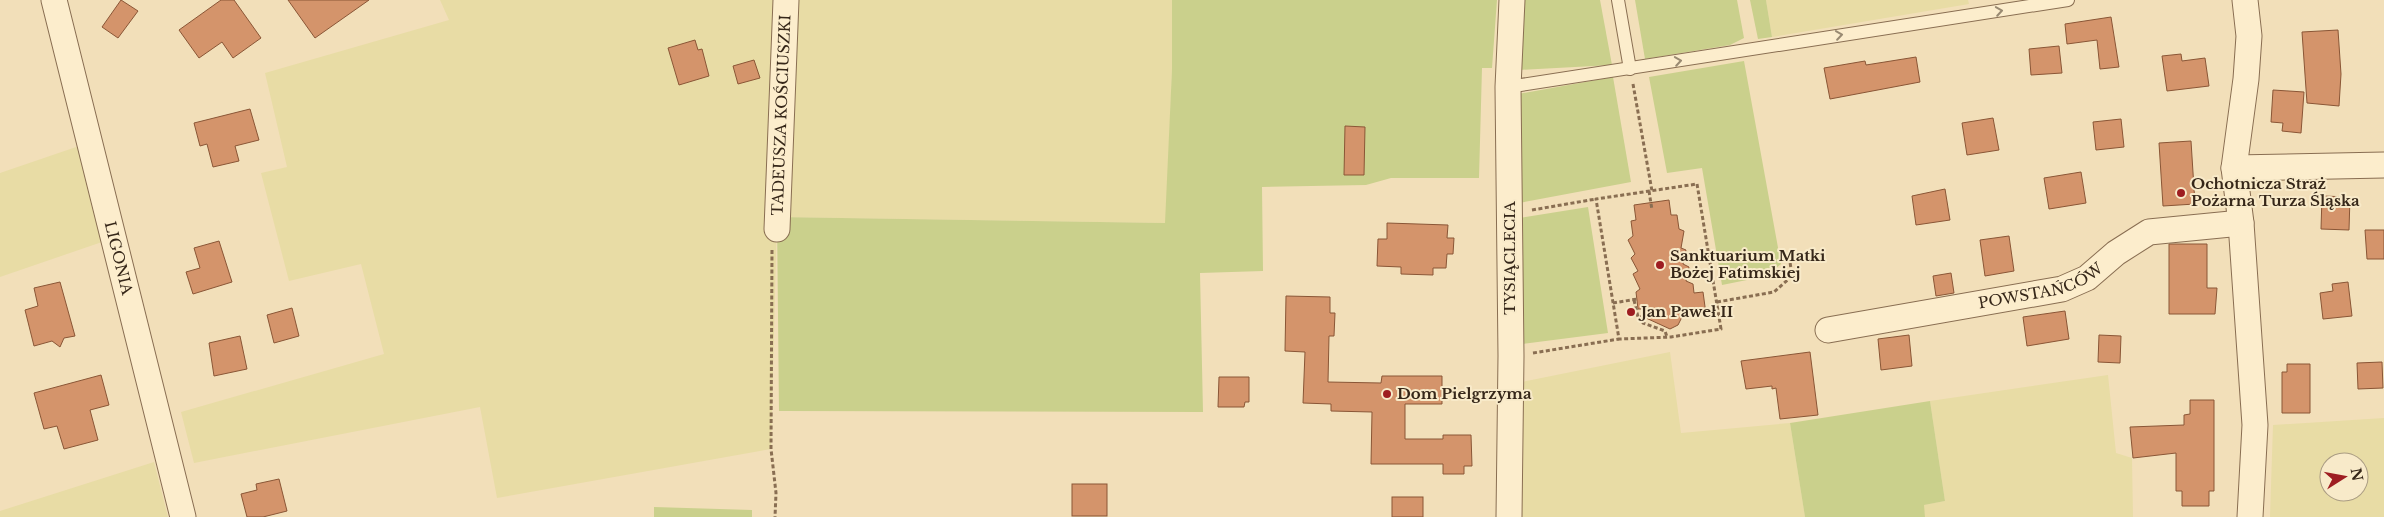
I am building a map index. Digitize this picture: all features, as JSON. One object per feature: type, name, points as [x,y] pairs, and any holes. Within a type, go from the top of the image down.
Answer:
[{"type":"street","name":"LIGONIA","points":[[54,0],[184,517]]},
{"type":"street","name":"TADEUSZA KOŚCIUSZKI","points":[[777,230],[786,0]]},
{"type":"street","name":"TYSIĄCLECIA","points":[[1509,517],[1511,356],[1508,87],[1512,0]]},
{"type":"street","points":[[2245,0],[2249,36],[2246,79],[2234,168],[2240,223],[2254,425],[2250,517]]},
{"type":"street","points":[[2234,168],[2384,165]]},
{"type":"street","name":"POWSTAŃCÓW","points":[[1828,330],[2062,289],[2087,278],[2116,253],[2149,232],[2240,223]]},
{"type":"lane","points":[[1618,0],[1630,69]]},
{"type":"lane","points":[[1508,87],[2068,0]]},
{"type":"path","points":[[1634,90],[1652,210]]},
{"type":"path","points":[[1510,213],[1697,184],[1721,329],[1667,337],[1619,339],[1511,356]]},
{"type":"path","points":[[1596,200],[1619,339]]},
{"type":"path","points":[[775,517],[776,493],[771,449],[772,238],[777,230]]},
{"type":"path","points":[[1717,302],[1774,292],[1792,276],[1790,262]]},
{"type":"path","points":[[1613,303],[1635,299],[1638,317],[1642,316],[1643,323],[1666,331],[1667,337]]},
{"type":"shaded area","points":[[440,0],[1172,0],[1172,69],[1166,223],[777,217],[771,449],[497,498],[480,407],[194,463],[181,412],[384,354],[361,264],[289,281],[261,173],[287,167],[265,73],[449,20]]},
{"type":"shaded area","points":[[1766,0],[1968,0],[1969,4],[1772,37]]},
{"type":"shaded area","points":[[82,145],[102,242],[0,277],[0,173]]},
{"type":"shaded area","points":[[1670,352],[1681,433],[1790,423],[1805,517],[1511,517],[1522,382]]},
{"type":"shaded area","points":[[2108,375],[2116,453],[2132,458],[2133,517],[1925,517],[1923,505],[1945,501],[1930,401]]},
{"type":"shaded area","points":[[2384,418],[2384,517],[2270,517],[2273,425]]},
{"type":"shaded area","points":[[154,462],[168,517],[0,517],[0,511]]},
{"type":"green space","points":[[1172,0],[1497,0],[1492,68],[1482,68],[1479,178],[1391,178],[1366,185],[1262,187],[1263,271],[1200,273],[1203,412],[779,411],[777,217],[1165,223],[1172,69]]},
{"type":"green space","points":[[1519,0],[1600,0],[1612,65],[1519,70]]},
{"type":"green space","points":[[1635,0],[1737,0],[1744,38],[1730,45],[1645,59]]},
{"type":"green space","points":[[1750,0],[1766,0],[1772,37],[1758,39]]},
{"type":"green space","points":[[1744,61],[1781,264],[1767,276],[1722,285],[1702,168],[1667,173],[1649,77]]},
{"type":"green space","points":[[1613,77],[1631,182],[1519,203],[1518,94]]},
{"type":"green space","points":[[1588,207],[1608,333],[1522,344],[1519,218]]},
{"type":"green space","points":[[1930,401],[1945,501],[1924,505],[1925,517],[1805,517],[1790,423]]},
{"type":"green space","points":[[654,507],[752,510],[752,517],[654,517]]},
{"type":"building","points":[[121,0],[138,11],[118,38],[102,27]]},
{"type":"building","points":[[221,0],[234,0],[261,38],[233,58],[222,42],[199,58],[179,30]]},
{"type":"building","points":[[288,0],[369,0],[315,38]]},
{"type":"building","points":[[2111,17],[2119,67],[2100,69],[2097,40],[2067,44],[2065,24]]},
{"type":"building","points":[[2338,30],[2341,74],[2339,106],[2307,103],[2302,32]]},
{"type":"building","points":[[695,40],[698,50],[702,49],[709,76],[679,85],[668,48]]},
{"type":"building","points":[[2059,46],[2062,73],[2031,75],[2029,49]]},
{"type":"building","points":[[2181,54],[2182,61],[2205,58],[2209,86],[2167,91],[2162,56]]},
{"type":"building","points":[[1916,57],[1920,82],[1830,99],[1824,68],[1865,61],[1866,65]]},
{"type":"building","points":[[754,60],[760,78],[738,84],[733,66]]},
{"type":"building","points":[[2273,90],[2304,92],[2301,133],[2282,131],[2283,123],[2271,122]]},
{"type":"building","points":[[250,109],[259,140],[235,146],[239,161],[213,167],[207,144],[200,146],[194,123]]},
{"type":"building","points":[[1993,118],[1999,150],[1967,155],[1962,123]]},
{"type":"building","points":[[2121,119],[2124,147],[2096,150],[2093,122]]},
{"type":"building","points":[[1345,126],[1365,127],[1364,175],[1344,175]]},
{"type":"building","points":[[2191,141],[2195,204],[2163,206],[2159,143]]},
{"type":"building","points":[[2081,172],[2086,203],[2049,209],[2044,178]]},
{"type":"building","points":[[1945,189],[1950,220],[1916,225],[1912,196]]},
{"type":"building","points":[[2322,196],[2350,197],[2349,230],[2321,229]]},
{"type":"building","name":"Sanktuarium Matki Bożej Fatimskiej","points":[[1669,200],[1671,215],[1677,215],[1679,229],[1684,231],[1681,248],[1686,250],[1683,264],[1689,267],[1686,281],[1693,284],[1694,293],[1703,292],[1706,314],[1682,317],[1678,325],[1670,329],[1646,318],[1642,309],[1638,309],[1636,292],[1640,289],[1633,274],[1638,271],[1631,258],[1635,254],[1628,240],[1633,236],[1631,221],[1636,220],[1634,205]]},
{"type":"building","points":[[1387,223],[1448,225],[1447,238],[1454,238],[1453,254],[1447,254],[1446,268],[1433,268],[1433,275],[1401,274],[1401,267],[1377,266],[1378,239],[1387,239]]},
{"type":"building","points":[[2365,230],[2384,230],[2384,259],[2367,259]]},
{"type":"building","points":[[2009,236],[2014,271],[1985,276],[1980,240]]},
{"type":"building","points":[[219,241],[232,282],[193,294],[186,272],[200,268],[194,248]]},
{"type":"building","points":[[2169,244],[2207,244],[2207,288],[2217,288],[2215,314],[2169,314]]},
{"type":"building","points":[[1951,273],[1954,293],[1936,296],[1933,276]]},
{"type":"building","points":[[60,282],[75,336],[64,338],[60,347],[52,341],[34,346],[25,310],[38,306],[34,288]]},
{"type":"building","points":[[2348,282],[2352,316],[2323,319],[2320,293],[2333,291],[2332,284]]},
{"type":"building","points":[[1286,296],[1330,297],[1330,313],[1335,313],[1334,336],[1329,336],[1328,382],[1381,383],[1382,376],[1442,376],[1442,404],[1405,404],[1405,439],[1443,439],[1443,435],[1471,435],[1472,466],[1464,466],[1464,474],[1443,474],[1443,464],[1371,464],[1372,412],[1331,411],[1331,404],[1303,403],[1305,352],[1285,351]]},
{"type":"building","points":[[292,308],[299,336],[274,343],[267,315]]},
{"type":"building","points":[[2065,311],[2069,339],[2027,346],[2023,317]]},
{"type":"building","points":[[1909,335],[1912,366],[1881,370],[1878,339]]},
{"type":"building","points":[[2099,335],[2121,336],[2120,363],[2098,362]]},
{"type":"building","points":[[240,336],[247,369],[214,376],[209,343]]},
{"type":"building","points":[[1810,352],[1818,415],[1780,419],[1776,388],[1772,389],[1772,386],[1746,389],[1741,361]]},
{"type":"building","points":[[2382,362],[2383,388],[2358,389],[2357,363]]},
{"type":"building","points":[[2287,364],[2310,364],[2310,413],[2282,413],[2282,372],[2287,372]]},
{"type":"building","points":[[101,375],[109,405],[90,410],[98,440],[64,449],[57,426],[44,429],[34,393]]},
{"type":"building","points":[[1219,377],[1249,377],[1249,402],[1245,402],[1244,407],[1218,407]]},
{"type":"building","points":[[2190,400],[2214,400],[2214,491],[2209,491],[2209,506],[2182,506],[2182,491],[2176,491],[2176,453],[2133,458],[2130,427],[2184,425],[2184,415],[2190,414]]},
{"type":"building","points":[[279,479],[287,511],[263,517],[247,517],[241,494],[257,490],[256,484]]},
{"type":"building","points":[[1072,484],[1107,484],[1107,516],[1072,516]]},
{"type":"building","points":[[1392,497],[1423,497],[1423,517],[1392,517]]},
{"type":"place","name":"Ochotnicza Straż Pożarna Turza Śląska","points":[[2181,193]]},
{"type":"place","name":"Sanktuarium Matki Bożej Fatimskiej","points":[[1660,265]]},
{"type":"place","name":"Jan Paweł II","points":[[1631,312]]},
{"type":"place","name":"Dom Pielgrzyma","points":[[1387,394]]}]
